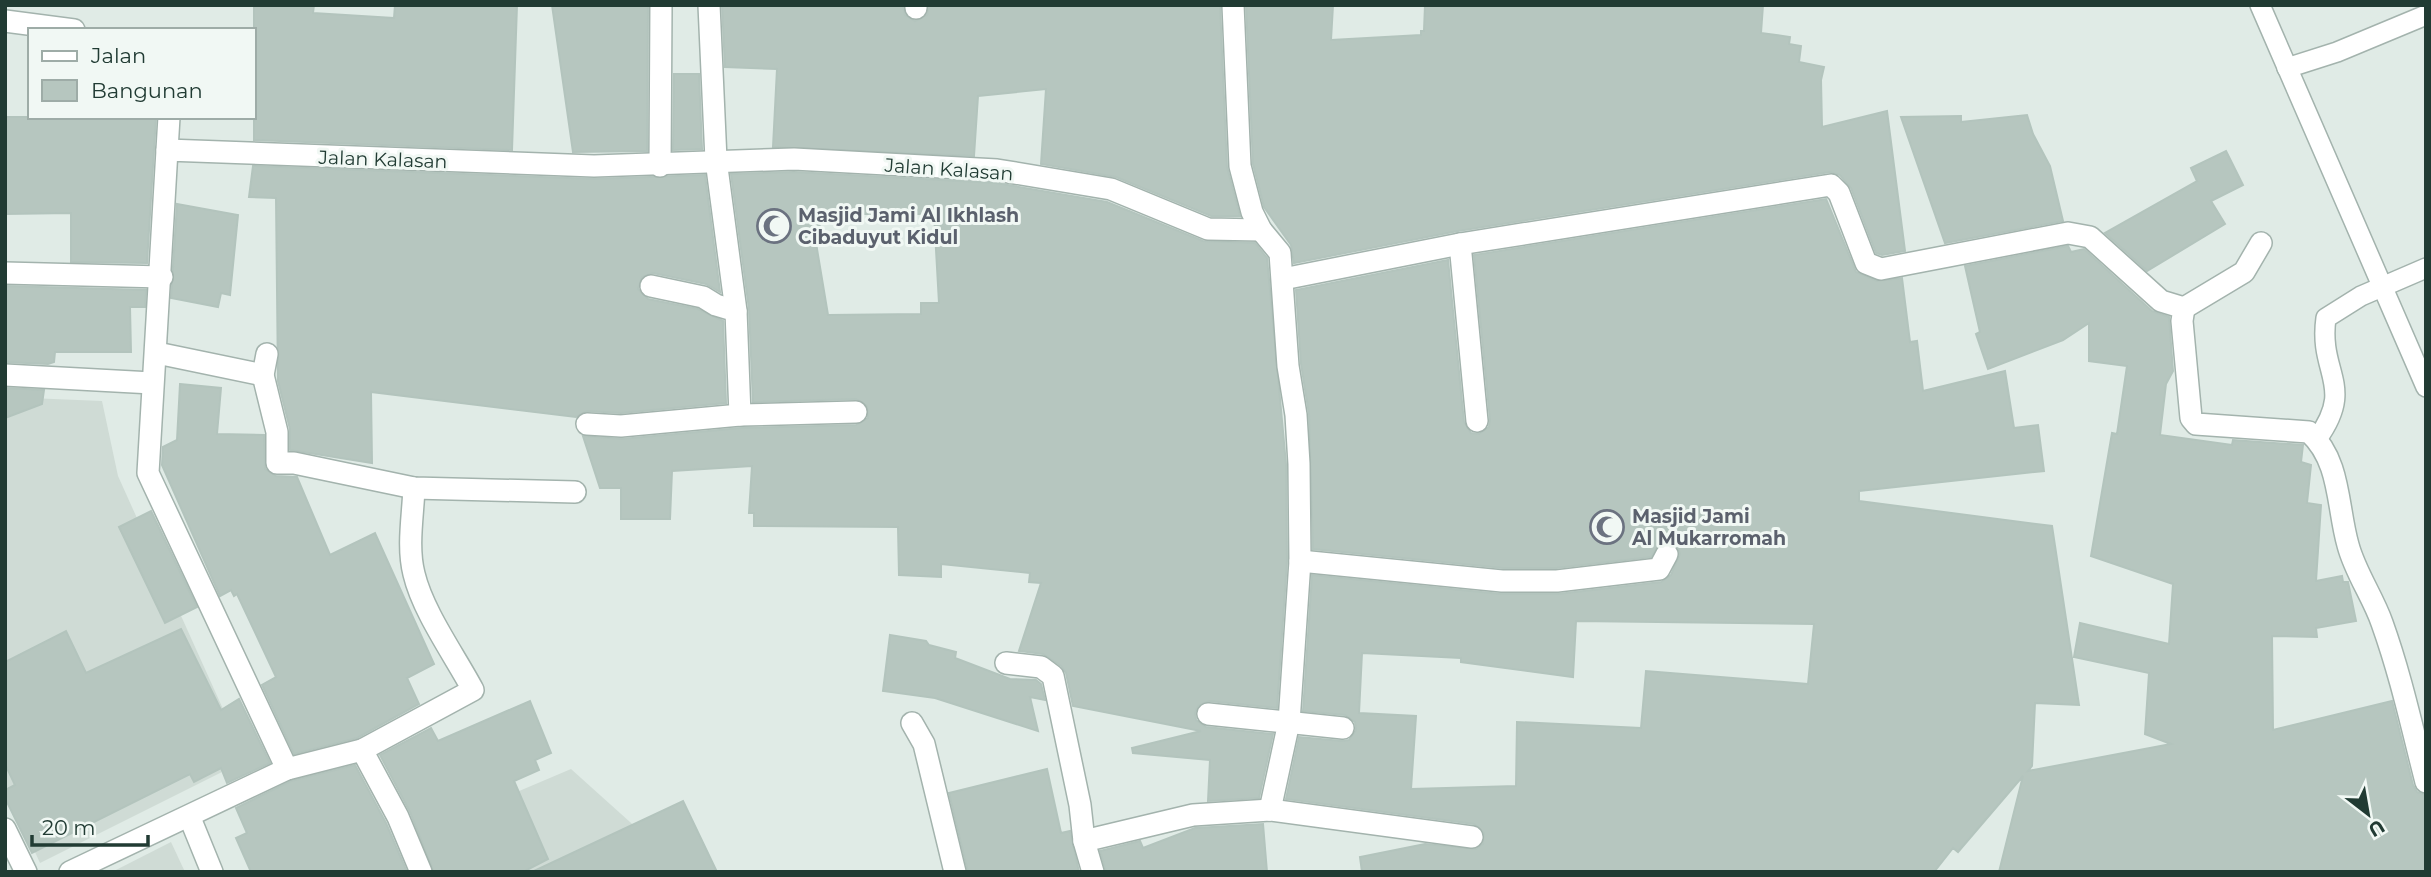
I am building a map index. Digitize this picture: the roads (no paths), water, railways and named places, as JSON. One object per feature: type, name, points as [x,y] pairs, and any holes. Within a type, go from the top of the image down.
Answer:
[{"type":"street","points":[[660,166],[661,5]]},
{"type":"street","points":[[709,5],[716,160],[736,311],[740,415]]},
{"type":"street","points":[[1233,5],[1240,166],[1248,201],[1261,230],[1280,253],[1288,366],[1296,415],[1299,464],[1300,561],[1289,722],[1270,810]]},
{"type":"street","points":[[5,21],[59,28]]},
{"type":"street","points":[[169,119],[162,277],[157,353],[152,383],[148,473],[287,769]]},
{"type":"street","name":"Jalan Kalasan","points":[[167,150],[386,160],[660,166],[716,160],[794,159],[997,170],[1103,187],[1208,229],[1239,232],[1261,230]]},
{"type":"street","points":[[1283,279],[1460,244],[1831,185],[1839,193],[1866,263],[1873,268],[1881,269],[2068,233],[2090,237],[2161,301],[2184,308],[2244,271],[2261,243]]},
{"type":"street","points":[[1460,244],[1477,421]]},
{"type":"street","points":[[5,273],[162,277]]},
{"type":"street","points":[[651,286],[704,297],[716,305],[736,311]]},
{"type":"street","points":[[2184,308],[2182,321],[2190,418],[2196,424],[2309,432],[2317,439],[2332,465],[2348,548],[2375,604],[2401,676],[2426,782]]},
{"type":"street","points":[[157,353],[265,365],[277,432],[277,463],[294,463],[414,488],[575,492]]},
{"type":"street","points":[[5,375],[152,383]]},
{"type":"street","points":[[587,424],[621,426],[740,415],[856,412]]},
{"type":"street","points":[[70,872],[190,818],[287,769],[362,750],[473,690],[420,592],[414,574],[411,555],[414,488]]},
{"type":"street","points":[[1300,561],[1502,581],[1557,581],[1659,569],[1667,554]]},
{"type":"street","points":[[1006,663],[1041,667],[1053,676],[1080,805],[1084,841],[1093,872]]},
{"type":"street","points":[[1208,715],[1343,728]]},
{"type":"street","points":[[912,723],[924,744],[956,872]]},
{"type":"street","points":[[362,750],[394,808],[421,872]]},
{"type":"street","points":[[1084,841],[1193,815],[1270,810],[1472,837]]},
{"type":"street","points":[[190,818],[212,872]]},
{"type":"street","points":[[5,829],[26,872]]},
{"type":"lane","points":[[2260,5],[2426,387]]},
{"type":"lane","points":[[2287,68],[2337,52],[2426,15]]},
{"type":"lane","points":[[2317,439],[2337,403],[2336,388],[2326,357],[2326,318],[2335,310],[2426,268]]},
{"type":"place","name":"Masjid Jami Al Ikhlash Cibaduyut Kidul","points":[[774,226]]},
{"type":"place","name":"Masjid Jami Al Mukarromah","points":[[1607,527]]}]
